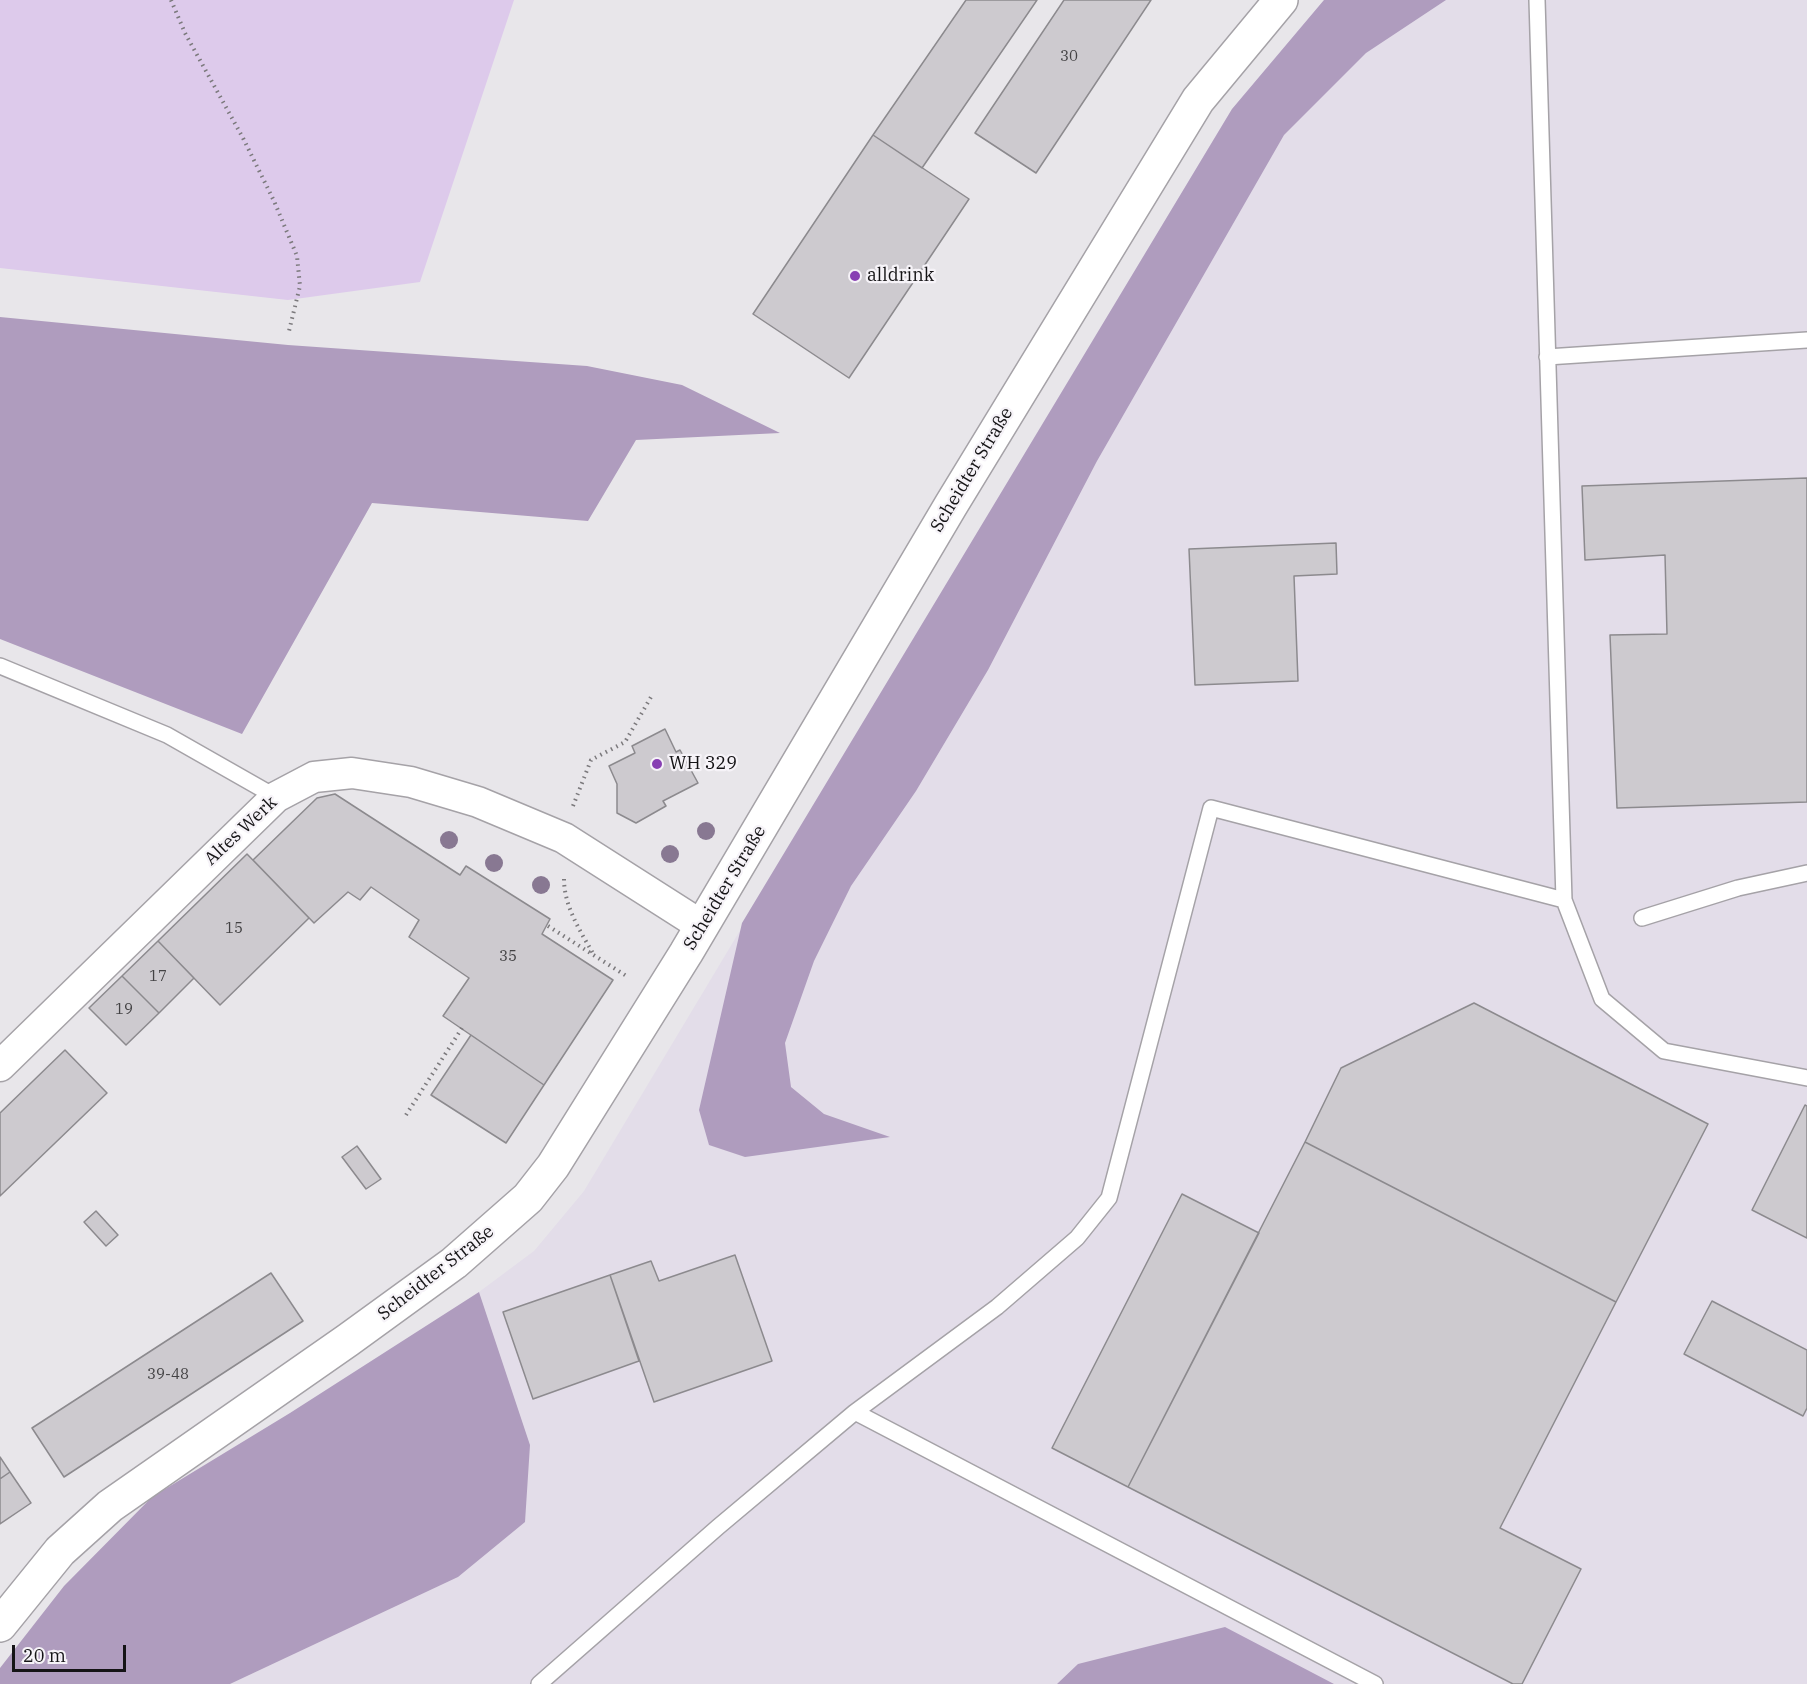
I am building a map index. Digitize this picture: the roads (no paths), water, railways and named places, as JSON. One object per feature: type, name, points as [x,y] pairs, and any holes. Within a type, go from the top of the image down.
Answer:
[{"type":"main road","name":"Scheidter Straße","points":[[0,1625],[60,1551],[110,1506],[420,1289],[454,1263],[528,1198],[553,1166],[659,997],[957,495],[1198,100],[1281,0]]},
{"type":"street","name":"Altes Werk","points":[[0,1066],[276,797],[314,777],[352,773],[411,782],[478,802],[564,838],[702,926]]},
{"type":"lane","points":[[1537,0],[1564,900],[1602,999],[1664,1051],[1807,1078]]},
{"type":"lane","points":[[1547,357],[1807,340]]},
{"type":"lane","points":[[0,666],[167,735],[276,797]]},
{"type":"lane","points":[[539,1684],[718,1527],[855,1412],[997,1307],[1077,1238],[1108,1198],[1210,808],[1564,900]]},
{"type":"lane","points":[[1642,918],[1738,888],[1807,873]]},
{"type":"lane","points":[[855,1412],[1375,1684]]},
{"type":"place","name":"alldrink","points":[[855,276]]},
{"type":"place","name":"WH 329","points":[[657,764]]}]
